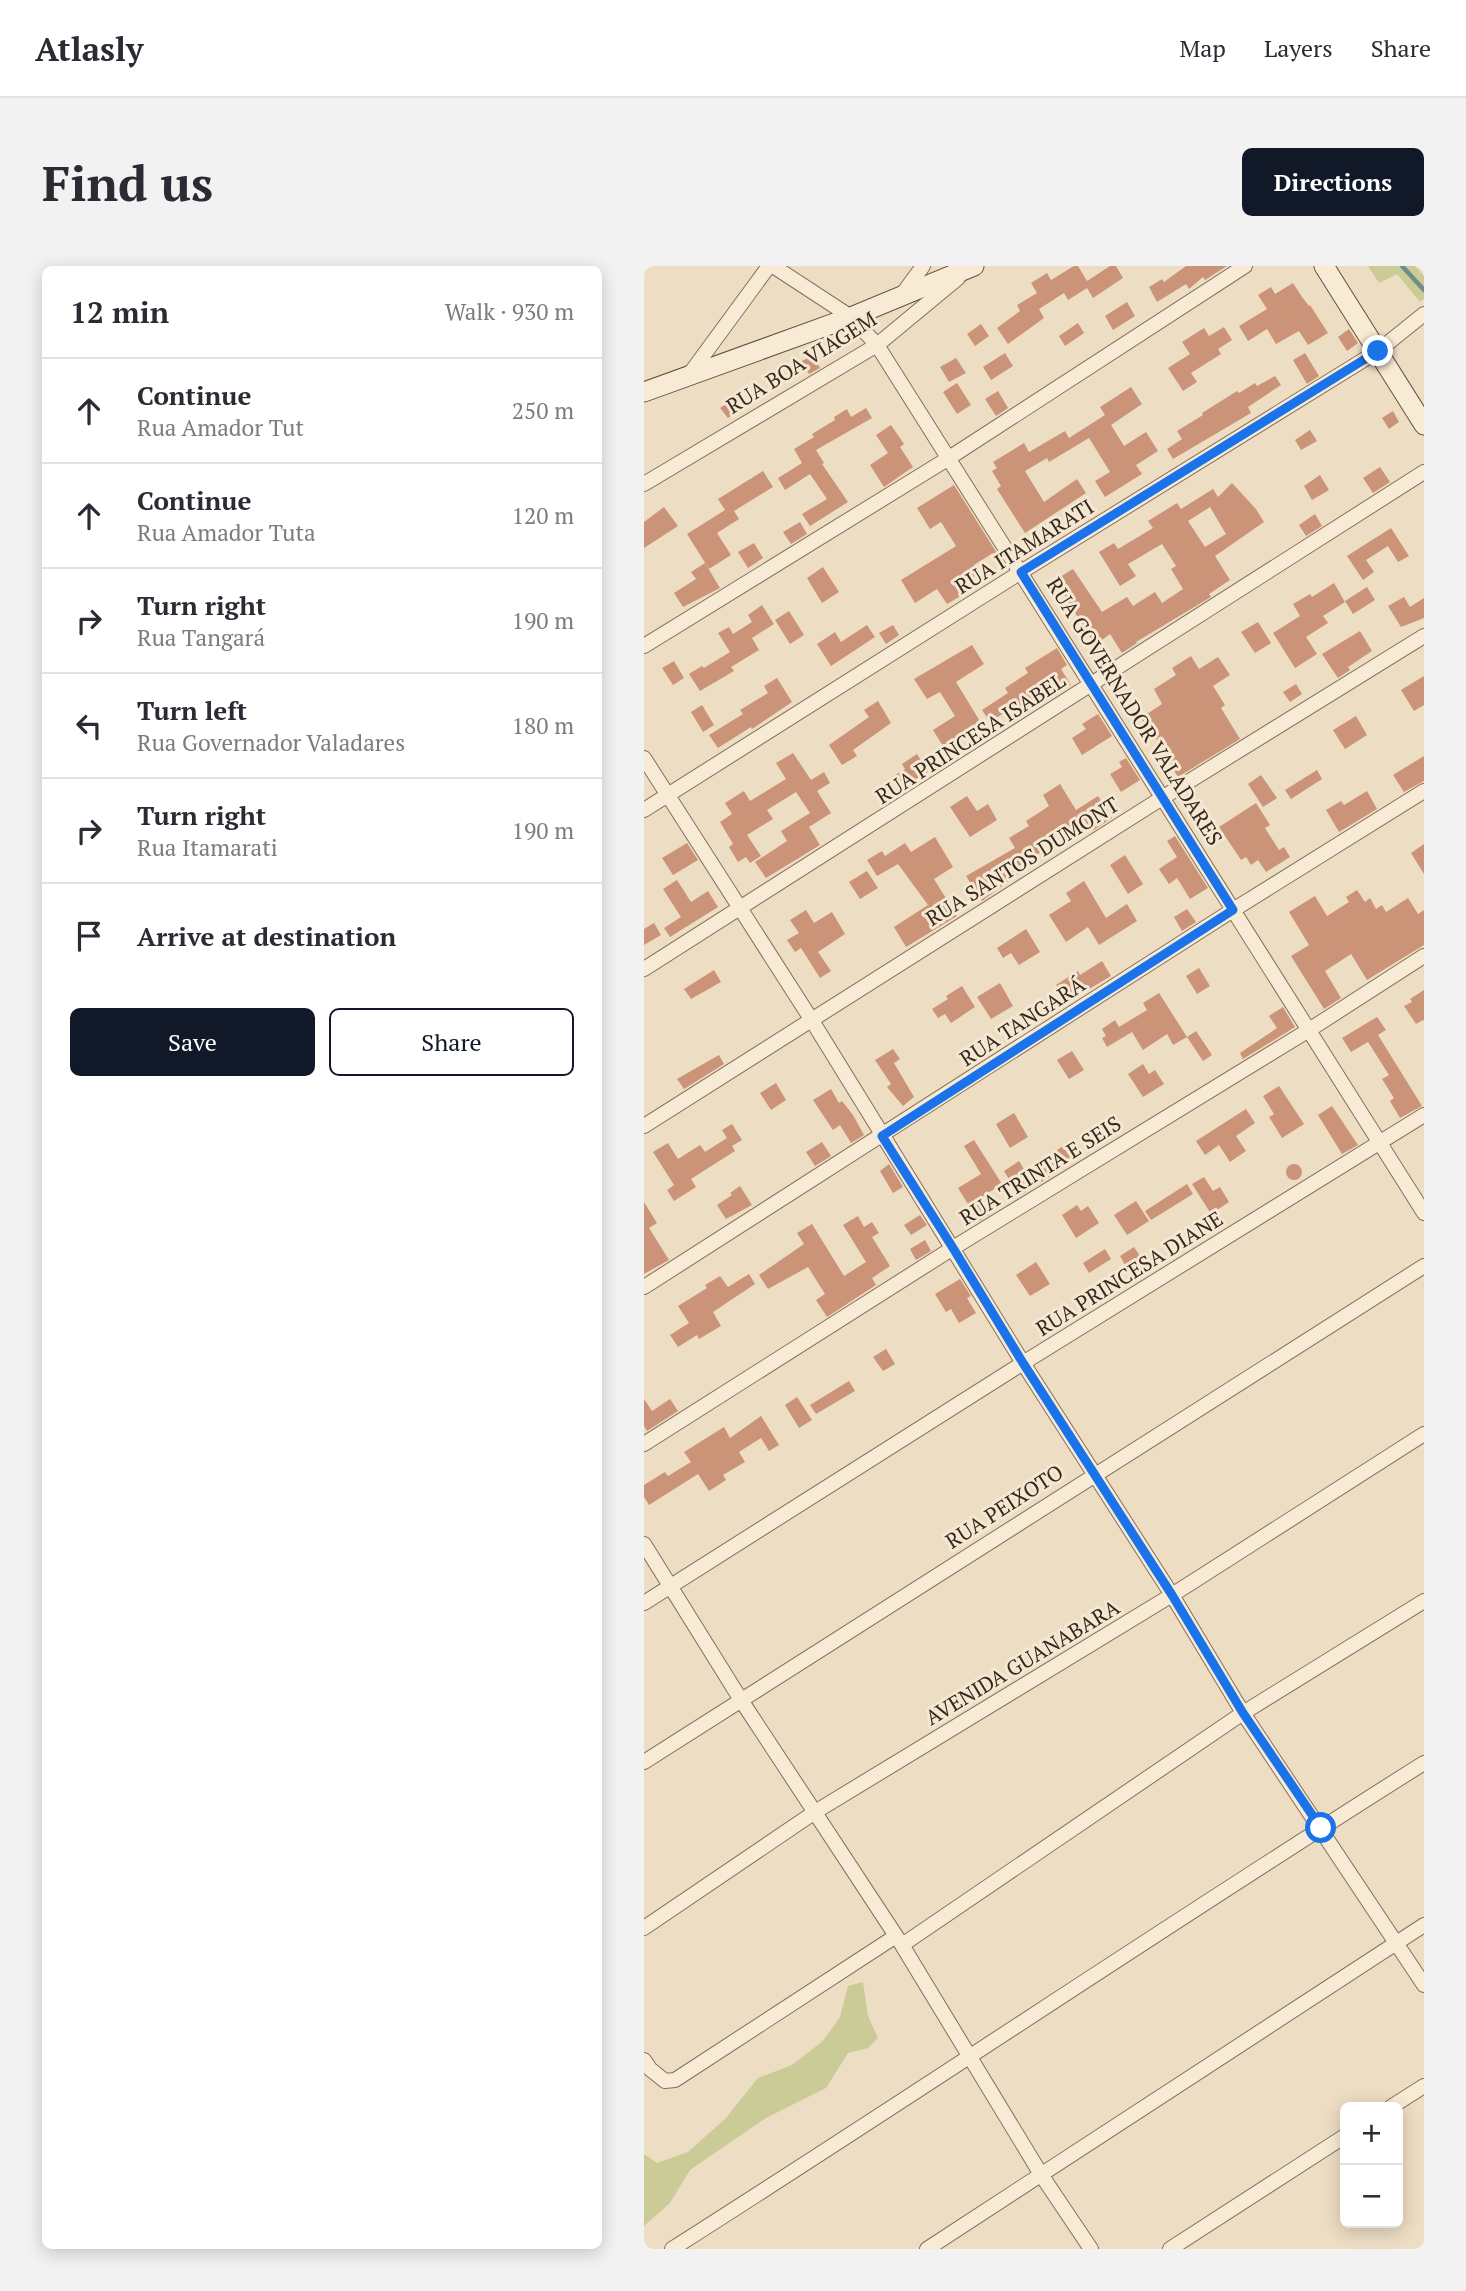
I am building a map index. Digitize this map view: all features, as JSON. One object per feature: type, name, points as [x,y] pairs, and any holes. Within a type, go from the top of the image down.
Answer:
[{"type":"street","name":"RUA GOVERNADOR VALADARES","points":[[771,266],[851,317],[877,345],[1424,1213]]},
{"type":"street","points":[[689,375],[771,266]]},
{"type":"street","points":[[901,296],[923,266]]},
{"type":"street","points":[[644,646],[950,458],[1245,266]]},
{"type":"street","points":[[1324,266],[1424,425]]},
{"type":"street","points":[[644,391],[851,317],[972,267]]},
{"type":"street","name":"RUA BOA VIAGEM","points":[[644,484],[877,345],[972,267]]},
{"type":"street","name":"RUA ITAMARATI","points":[[644,810],[1378,351],[1424,314]]},
{"type":"street","name":"RUA PRINCESA ISABEL","points":[[644,970],[1424,472]]},
{"type":"street","name":"RUA SANTOS DUMONT","points":[[644,1126],[1162,798],[1424,636]]},
{"type":"street","points":[[644,758],[811,1019],[1243,1713],[1424,1984]]},
{"type":"street","name":"RUA TANGARÁ","points":[[644,1287],[1424,791]]},
{"type":"street","name":"RUA TRINTA E SEIS","points":[[644,1444],[953,1248],[1309,1030],[1424,956]]},
{"type":"street","name":"RUA PRINCESA DIANE","points":[[644,1603],[1023,1363],[1424,1115]]},
{"type":"street","name":"RUA PEIXOTO","points":[[644,1762],[1424,1266]]},
{"type":"street","name":"AVENIDA GUANABARA","points":[[644,1928],[815,1812],[1172,1595],[1424,1434]]},
{"type":"street","points":[[644,1544],[741,1700],[899,1940],[1042,2176],[1091,2249]]},
{"type":"street","points":[[644,2060],[650,2069],[665,2081],[675,2080],[899,1940],[1243,1713],[1424,1601]]},
{"type":"street","points":[[672,2249],[1424,1763]]},
{"type":"street","points":[[927,2249],[1424,1925]]},
{"type":"street","points":[[1399,2102],[1424,2086]]},
{"type":"street","points":[[1170,2249],[1340,2139]]},
{"type":"green space","points":[[1368,266],[1415,266],[1424,276],[1424,299],[1420,302],[1397,274],[1379,283]]},
{"type":"green space","points":[[863,1982],[868,2016],[878,2038],[868,2048],[848,2053],[826,2088],[766,2118],[690,2170],[670,2203],[644,2226],[644,2154],[657,2163],[688,2152],[725,2119],[758,2078],[792,2065],[823,2041],[840,2017],[848,1986]]},
{"type":"building","points":[[1078,266],[1087,281],[1110,266],[1116,266],[1123,278],[1093,298],[1087,288],[1068,300],[1064,293],[1039,309],[1044,318],[1008,344],[997,328],[1020,311],[1017,305],[1037,293],[1031,283],[1047,273],[1051,280]]},
{"type":"building","points":[[1186,266],[1227,266],[1205,280],[1203,277],[1189,289],[1186,284],[1157,302],[1149,287],[1162,279],[1164,282]]},
{"type":"building","points":[[1293,283],[1328,333],[1308,345],[1299,331],[1276,344],[1267,329],[1248,341],[1239,326],[1267,309],[1258,295],[1271,287],[1275,294]]},
{"type":"building","points":[[1127,302],[1135,316],[1113,330],[1105,316]]},
{"type":"building","points":[[1078,323],[1084,333],[1065,346],[1059,336]]},
{"type":"building","points":[[981,324],[989,336],[975,346],[967,334]]},
{"type":"building","points":[[1224,327],[1232,340],[1218,349],[1221,354],[1191,373],[1197,382],[1183,391],[1168,368],[1190,354],[1182,342],[1204,328],[1209,336]]},
{"type":"building","points":[[1349,329],[1358,343],[1347,351],[1338,337]]},
{"type":"building","points":[[1005,353],[1013,366],[991,380],[983,367]]},
{"type":"building","points":[[1305,353],[1319,376],[1307,384],[1293,360]]},
{"type":"building","points":[[813,355],[820,368],[798,376],[793,366]]},
{"type":"building","points":[[956,358],[966,373],[949,382],[940,367]]},
{"type":"building","points":[[1275,376],[1281,385],[1248,407],[1251,413],[1173,459],[1167,449],[1182,439],[1177,431],[1237,391],[1239,393],[1255,383],[1257,386]]},
{"type":"building","points":[[957,383],[971,405],[957,414],[943,392]]},
{"type":"building","points":[[1131,387],[1142,404],[1111,425],[1124,446],[1146,432],[1158,451],[1136,465],[1142,474],[1105,497],[1095,481],[1110,472],[1089,438],[1049,462],[1047,458],[1025,471],[1044,502],[1077,479],[1086,493],[1025,533],[997,489],[1001,486],[992,471],[997,468],[993,462],[1024,443],[1029,452],[1065,431],[1069,438],[1105,415],[1100,407]]},
{"type":"building","points":[[998,391],[1008,408],[996,416],[985,399]]},
{"type":"building","points":[[735,398],[742,408],[728,418],[720,408]]},
{"type":"building","points":[[866,408],[872,418],[816,450],[824,463],[822,464],[848,502],[810,526],[802,514],[827,499],[810,474],[785,490],[778,478],[802,463],[794,449],[814,437],[812,434],[847,409],[851,417]]},
{"type":"building","points":[[1393,411],[1399,422],[1389,429],[1382,418]]},
{"type":"building","points":[[891,425],[904,444],[900,447],[913,467],[884,487],[870,465],[888,453],[876,435]]},
{"type":"building","points":[[1310,430],[1317,441],[1301,450],[1295,440]]},
{"type":"building","points":[[1380,467],[1390,482],[1373,493],[1363,478]]},
{"type":"building","points":[[763,471],[773,487],[734,511],[739,519],[717,533],[731,555],[709,569],[687,534],[725,510],[718,499]]},
{"type":"building","points":[[1320,475],[1329,490],[1312,500],[1304,486]]},
{"type":"building","points":[[1232,483],[1264,522],[1215,556],[1230,580],[1209,594],[1211,597],[1122,653],[1110,634],[1095,645],[1055,580],[1073,569],[1102,612],[1127,597],[1133,606],[1155,592],[1162,603],[1183,589],[1171,569],[1176,566],[1162,544],[1128,564],[1136,576],[1120,586],[1099,552],[1114,543],[1118,549],[1153,528],[1148,521],[1177,503],[1181,509],[1213,489],[1218,497]],"holes":[[[1210,507],[1226,534],[1205,547],[1188,521]]]},
{"type":"building","points":[[954,485],[1000,558],[997,560],[993,553],[974,565],[980,573],[959,586],[964,594],[947,604],[937,589],[915,603],[901,580],[956,546],[941,522],[930,529],[917,508]]},
{"type":"building","points":[[664,507],[678,526],[644,548],[644,522]]},
{"type":"building","points":[[1315,514],[1322,526],[1306,536],[1299,525]]},
{"type":"building","points":[[800,522],[807,534],[791,544],[783,532]]},
{"type":"building","points":[[1391,528],[1409,556],[1398,562],[1388,546],[1366,560],[1374,572],[1363,580],[1347,556]]},
{"type":"building","points":[[754,543],[763,558],[748,568],[738,552]]},
{"type":"building","points":[[705,563],[720,588],[683,607],[674,593],[696,579],[691,572]]},
{"type":"building","points":[[823,567],[839,592],[822,603],[807,578]]},
{"type":"building","points":[[1334,583],[1345,602],[1323,616],[1328,623],[1306,637],[1317,654],[1295,668],[1273,633],[1300,616],[1293,604],[1310,594],[1312,597]]},
{"type":"building","points":[[1367,587],[1375,600],[1353,614],[1345,601]]},
{"type":"building","points":[[1404,597],[1410,607],[1424,598],[1424,618],[1401,627],[1388,606]]},
{"type":"building","points":[[762,605],[774,624],[752,638],[759,650],[731,667],[734,671],[700,691],[689,674],[730,652],[718,633],[729,627],[733,634],[752,622],[748,615]]},
{"type":"building","points":[[789,611],[804,635],[790,644],[775,620]]},
{"type":"building","points":[[1258,622],[1271,643],[1255,653],[1241,632]]},
{"type":"building","points":[[867,625],[875,637],[831,666],[817,644],[835,632],[841,642]]},
{"type":"building","points":[[893,625],[899,635],[886,644],[879,633]]},
{"type":"building","points":[[1360,631],[1372,651],[1348,667],[1350,670],[1338,678],[1322,654]]},
{"type":"building","points":[[972,645],[984,664],[956,682],[981,723],[943,746],[933,730],[955,716],[940,692],[927,699],[914,679]]},
{"type":"building","points":[[1057,648],[1067,665],[1061,669],[1071,685],[1055,696],[1051,689],[1019,710],[1016,705],[990,722],[982,710],[1008,693],[1005,688],[1028,673],[1025,668]]},
{"type":"building","points":[[1191,656],[1199,669],[1218,657],[1230,675],[1213,686],[1225,705],[1221,708],[1240,739],[1178,777],[1170,764],[1173,762],[1141,718],[1162,704],[1154,689],[1176,675],[1172,668]]},
{"type":"building","points":[[674,661],[684,678],[673,685],[662,668]]},
{"type":"building","points":[[1424,676],[1424,705],[1414,711],[1401,690]]},
{"type":"building","points":[[777,678],[792,702],[718,748],[709,735],[743,714],[740,710],[768,693],[764,686]]},
{"type":"building","points":[[1296,684],[1302,694],[1290,702],[1283,692]]},
{"type":"building","points":[[878,701],[891,723],[853,750],[857,756],[842,765],[829,745],[869,717],[864,710]]},
{"type":"building","points":[[702,705],[714,725],[703,732],[691,712]]},
{"type":"building","points":[[1098,714],[1112,736],[1082,755],[1072,738],[1086,729],[1082,724]]},
{"type":"building","points":[[1356,716],[1367,735],[1345,749],[1333,730]]},
{"type":"building","points":[[793,753],[811,780],[824,772],[830,783],[817,791],[831,813],[809,827],[820,845],[766,878],[755,862],[787,841],[781,831],[810,813],[796,792],[767,810],[773,819],[747,835],[761,856],[750,863],[746,857],[738,862],[729,847],[733,844],[720,822],[732,814],[725,803],[744,791],[750,801],[786,779],[776,763]]},
{"type":"building","points":[[917,754],[928,772],[900,789],[892,777],[905,769],[902,764]]},
{"type":"building","points":[[1424,756],[1424,781],[1404,792],[1393,775]]},
{"type":"building","points":[[1126,758],[1140,780],[1121,792],[1110,774],[1122,767],[1119,762]]},
{"type":"building","points":[[1317,770],[1322,779],[1291,799],[1285,790]]},
{"type":"building","points":[[1261,775],[1277,798],[1263,807],[1248,784]]},
{"type":"building","points":[[1060,784],[1076,810],[1098,796],[1112,818],[1092,831],[1084,819],[1066,831],[1064,827],[1036,845],[1041,852],[1019,866],[1022,871],[982,901],[966,876],[1015,848],[1009,838],[1029,826],[1026,821],[1049,806],[1043,795]]},
{"type":"building","points":[[1367,791],[1377,809],[1339,832],[1326,810],[1341,801],[1344,805]]},
{"type":"building","points":[[967,796],[977,811],[988,804],[997,820],[970,837],[950,807]]},
{"type":"building","points":[[1256,803],[1270,825],[1265,828],[1279,850],[1284,847],[1290,857],[1266,872],[1258,860],[1251,865],[1246,857],[1241,860],[1219,827]]},
{"type":"building","points":[[1175,836],[1208,888],[1190,899],[1177,878],[1169,884],[1159,869],[1177,857],[1167,841]]},
{"type":"building","points":[[935,837],[953,867],[934,879],[957,916],[906,947],[894,927],[928,905],[898,864],[877,876],[867,860],[882,851],[885,856],[905,843],[911,852]]},
{"type":"building","points":[[687,843],[698,860],[673,875],[662,858]]},
{"type":"building","points":[[1424,844],[1424,874],[1411,853]]},
{"type":"building","points":[[1125,855],[1143,884],[1128,894],[1110,865]]},
{"type":"building","points":[[867,871],[878,888],[860,899],[849,882]]},
{"type":"building","points":[[677,880],[691,902],[708,891],[718,907],[670,937],[664,928],[681,917],[663,889]]},
{"type":"building","points":[[1084,881],[1106,918],[1127,904],[1137,921],[1099,945],[1088,927],[1066,942],[1049,915],[1071,901],[1066,893]]},
{"type":"building","points":[[1357,890],[1365,902],[1370,898],[1376,909],[1382,905],[1386,912],[1408,898],[1418,914],[1424,910],[1424,945],[1367,980],[1351,954],[1325,971],[1341,998],[1324,1009],[1291,956],[1309,945],[1289,912],[1315,896],[1327,916],[1349,902],[1346,897]]},
{"type":"building","points":[[1187,909],[1196,922],[1182,931],[1174,917]]},
{"type":"building","points":[[806,910],[814,923],[832,912],[845,934],[818,952],[831,971],[820,978],[801,948],[795,952],[787,940],[799,933],[790,920]]},
{"type":"building","points":[[654,923],[661,935],[644,945],[644,929]]},
{"type":"building","points":[[1026,929],[1040,952],[1019,965],[1011,953],[1003,958],[997,948]]},
{"type":"building","points":[[1102,961],[1111,976],[1064,1004],[1056,991],[1059,989],[1056,985],[1078,971],[1080,975]]},
{"type":"building","points":[[1199,968],[1210,986],[1197,994],[1186,976]]},
{"type":"building","points":[[714,970],[721,982],[691,999],[684,989]]},
{"type":"building","points":[[1000,983],[1013,1006],[991,1019],[977,997]]},
{"type":"building","points":[[962,986],[975,1007],[951,1023],[945,1014],[938,1018],[932,1009]]},
{"type":"building","points":[[1424,990],[1424,1021],[1416,1024],[1404,1006]]},
{"type":"building","points":[[1159,993],[1187,1037],[1173,1045],[1167,1034],[1143,1050],[1132,1032],[1107,1047],[1102,1038],[1106,1036],[1102,1029],[1115,1020],[1119,1027],[1147,1010],[1143,1003]]},
{"type":"building","points":[[1283,1007],[1295,1027],[1243,1059],[1240,1053],[1277,1028],[1269,1016]]},
{"type":"building","points":[[1377,1017],[1386,1030],[1378,1035],[1422,1106],[1400,1118],[1390,1101],[1394,1098],[1382,1079],[1389,1075],[1368,1042],[1351,1052],[1342,1038]]},
{"type":"building","points":[[1196,1031],[1212,1055],[1203,1061],[1187,1037]]},
{"type":"building","points":[[893,1049],[900,1059],[894,1063],[914,1097],[903,1106],[887,1087],[891,1084],[875,1060]]},
{"type":"building","points":[[1072,1051],[1084,1070],[1069,1079],[1057,1060]]},
{"type":"building","points":[[719,1055],[724,1064],[684,1089],[677,1079]]},
{"type":"building","points":[[1143,1064],[1149,1074],[1155,1070],[1164,1084],[1143,1097],[1128,1074]]},
{"type":"building","points":[[776,1083],[786,1100],[771,1110],[760,1093]]},
{"type":"building","points":[[1279,1086],[1304,1124],[1282,1138],[1269,1117],[1274,1114],[1263,1096]]},
{"type":"building","points":[[831,1089],[839,1103],[842,1101],[853,1115],[864,1135],[851,1143],[840,1125],[833,1130],[813,1100]]},
{"type":"building","points":[[1332,1106],[1358,1145],[1342,1154],[1318,1115]]},
{"type":"building","points":[[1246,1109],[1255,1123],[1236,1136],[1246,1151],[1230,1162],[1219,1145],[1205,1155],[1196,1141]]},
{"type":"building","points":[[1014,1113],[1028,1137],[1010,1148],[996,1124]]},
{"type":"building","points":[[732,1124],[742,1140],[732,1146],[735,1151],[691,1179],[696,1187],[674,1201],[667,1190],[674,1185],[653,1152],[668,1143],[678,1159],[700,1145],[705,1152],[727,1138],[722,1130]]},
{"type":"building","points":[[974,1140],[1002,1184],[980,1198],[990,1214],[976,1223],[958,1188],[981,1174],[964,1146]]},
{"type":"building","points":[[822,1142],[831,1156],[815,1166],[806,1152]]},
{"type":"building","points":[[1063,1146],[1071,1159],[1063,1164],[1065,1167],[1019,1196],[1004,1171],[1019,1161],[1027,1174],[1049,1160],[1047,1157]]},
{"type":"building","points":[[889,1164],[903,1187],[893,1193],[880,1171]]},
{"type":"building","points":[[1294,1164],[1300,1166],[1300,1178],[1294,1180],[1288,1178],[1286,1172],[1288,1166]]},
{"type":"building","points":[[1204,1177],[1213,1191],[1220,1187],[1229,1202],[1211,1214],[1192,1184]]},
{"type":"building","points":[[1187,1184],[1193,1194],[1151,1220],[1145,1211]]},
{"type":"building","points":[[740,1186],[752,1205],[726,1219],[717,1205]]},
{"type":"building","points":[[1136,1201],[1149,1221],[1127,1235],[1114,1215]]},
{"type":"building","points":[[644,1202],[657,1223],[649,1228],[669,1260],[644,1274]]},
{"type":"building","points":[[1077,1205],[1081,1211],[1088,1206],[1099,1223],[1076,1238],[1062,1215]]},
{"type":"building","points":[[920,1215],[927,1225],[911,1235],[904,1225]]},
{"type":"building","points":[[858,1216],[864,1227],[872,1222],[879,1233],[872,1237],[890,1266],[872,1278],[876,1285],[827,1317],[816,1300],[825,1294],[808,1267],[768,1289],[759,1275],[804,1244],[797,1233],[812,1224],[844,1276],[866,1262],[843,1225]]},
{"type":"building","points":[[925,1240],[931,1251],[916,1260],[910,1249]]},
{"type":"building","points":[[1134,1247],[1149,1270],[1134,1280],[1120,1256]]},
{"type":"building","points":[[1105,1249],[1111,1259],[1089,1273],[1083,1263]]},
{"type":"building","points":[[1036,1262],[1050,1284],[1030,1296],[1016,1275]]},
{"type":"building","points":[[749,1274],[755,1284],[713,1312],[721,1326],[699,1339],[697,1335],[678,1347],[670,1335],[689,1323],[678,1306],[707,1288],[705,1285],[720,1276],[728,1287]]},
{"type":"building","points":[[960,1279],[971,1296],[967,1298],[976,1313],[959,1323],[951,1309],[946,1312],[935,1294]]},
{"type":"building","points":[[886,1349],[895,1364],[883,1371],[873,1357]]},
{"type":"building","points":[[849,1381],[855,1391],[816,1414],[810,1405]]},
{"type":"building","points":[[797,1397],[812,1420],[799,1428],[785,1405]]},
{"type":"building","points":[[644,1399],[652,1411],[670,1399],[678,1411],[647,1431],[644,1426]]},
{"type":"building","points":[[761,1416],[779,1445],[769,1451],[761,1438],[739,1452],[745,1462],[723,1475],[726,1480],[709,1491],[698,1474],[649,1505],[644,1497],[644,1485],[665,1472],[668,1476],[691,1462],[684,1452],[724,1427],[730,1438]]},
{"type":"waterway","points":[[1402,266],[1424,290]]},
{"type":"route","points":[[1321,1828],[1243,1713],[1172,1595],[882,1136],[1233,910],[1021,572],[1378,351]]}]
